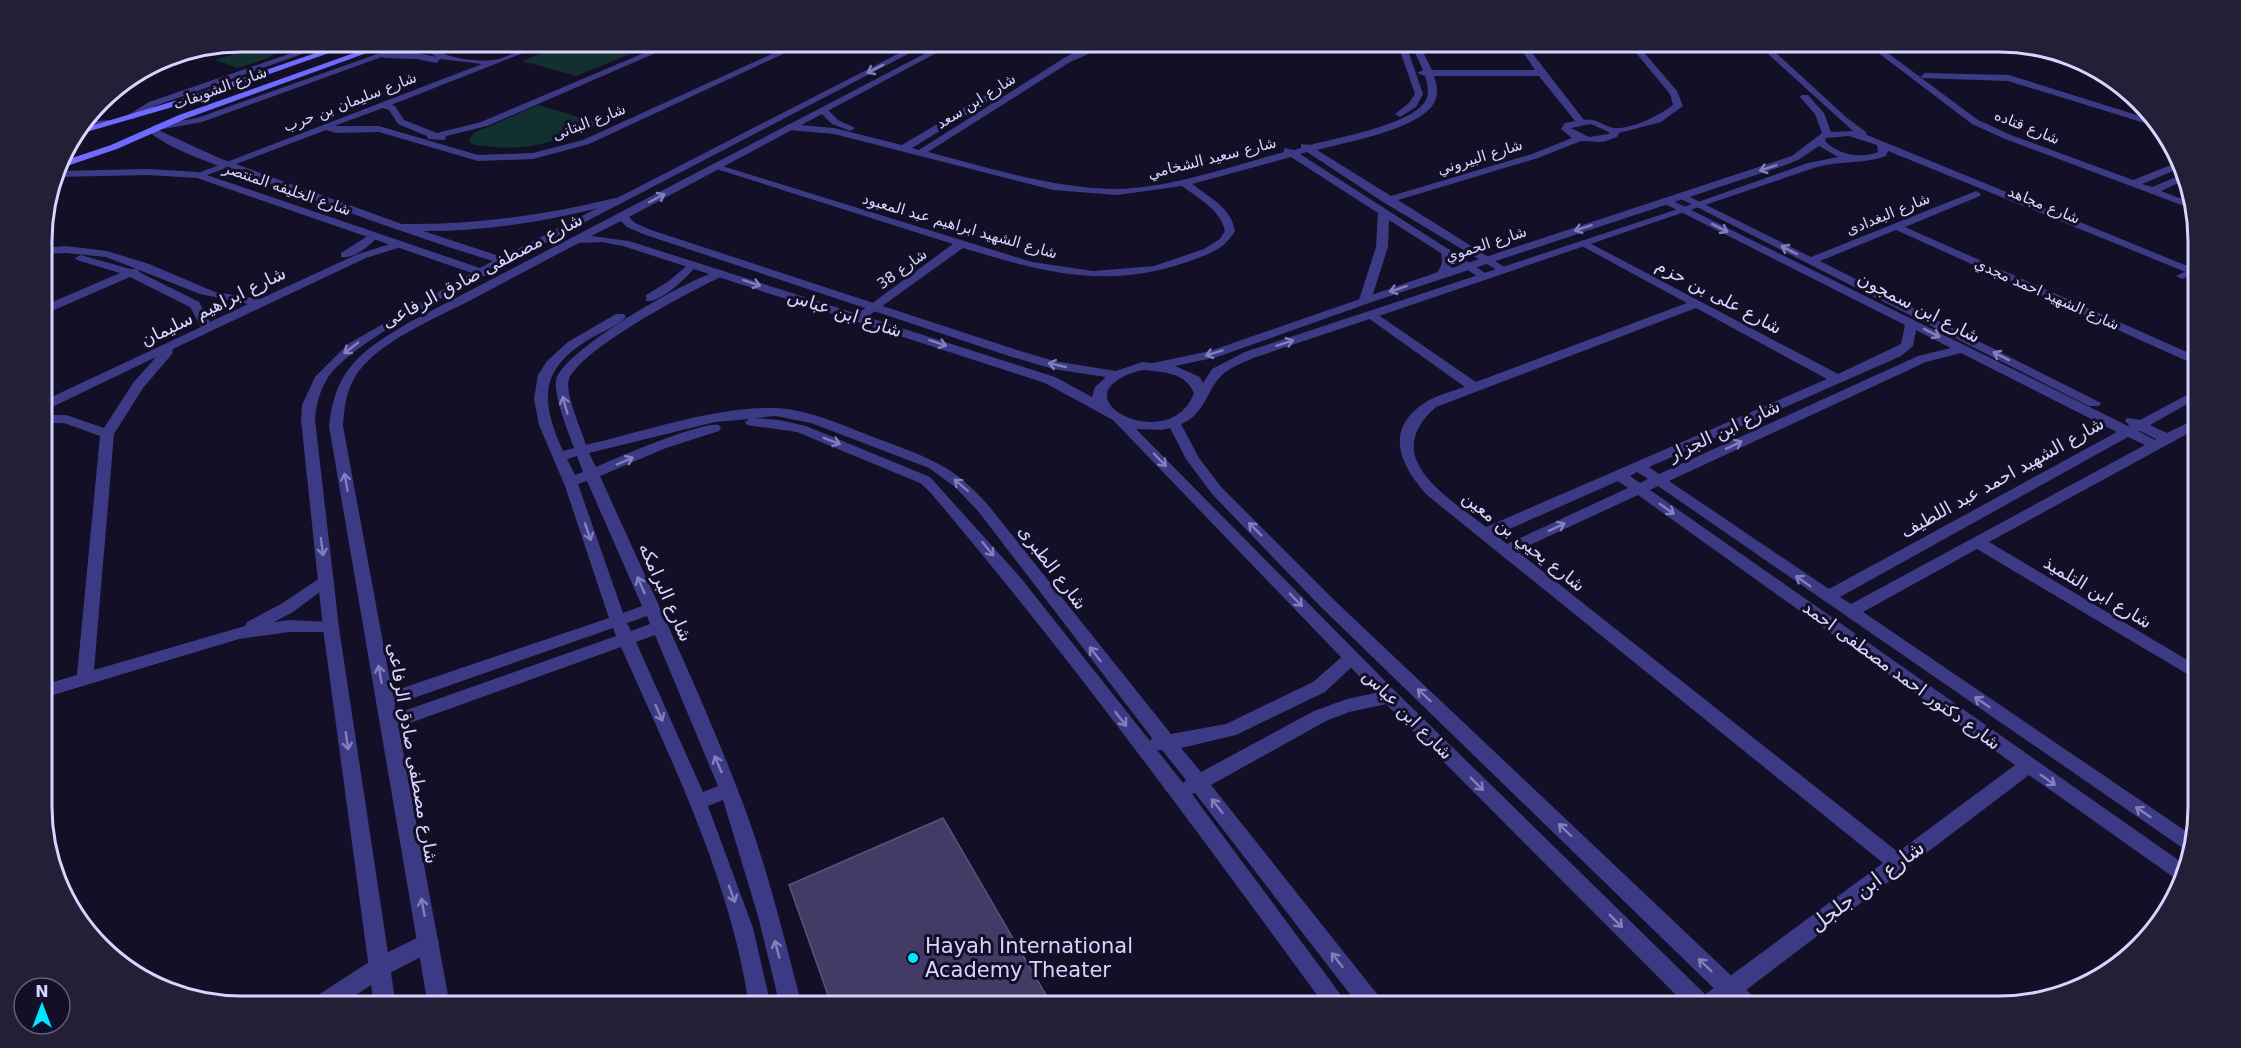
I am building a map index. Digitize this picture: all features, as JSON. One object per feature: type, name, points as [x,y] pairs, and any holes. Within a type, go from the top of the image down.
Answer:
[{"type":"main road","name":"شارع الشويفات","points":[[89,129],[326,52]]},
{"type":"main road","name":"شارع الشويفات","points":[[70,161],[155,128],[365,52]]},
{"type":"street","points":[[130,117],[152,104],[305,52]]},
{"type":"street","points":[[155,128],[199,120],[393,52]]},
{"type":"street","points":[[430,52],[457,60],[501,60]]},
{"type":"street","name":"شارع سليمان بن حرب","points":[[198,176],[233,166],[332,129],[521,52]]},
{"type":"street","name":"شارع سليمان بن حرب","points":[[388,106],[531,52]]},
{"type":"street","points":[[441,148],[484,124],[653,52]]},
{"type":"street","name":"شارع البتانى","points":[[332,129],[379,129],[478,158],[533,156],[578,145],[772,52]]},
{"type":"street","name":"شارع البتانى","points":[[388,106],[401,122],[455,142],[491,152],[545,148],[578,139],[635,118],[783,52]]},
{"type":"street","name":"شارع مصطفى صادق الرفاعى","points":[[384,996],[331,628],[308,420],[314,390],[333,363],[352,347],[481,272],[906,52]]},
{"type":"street","name":"شارع مصطفى صادق الرفاعى","points":[[435,996],[429,942],[336,426],[337,401],[351,370],[388,339],[500,278],[934,52]]},
{"type":"street","name":"شارع ابن سعد","points":[[907,146],[1066,52]]},
{"type":"street","name":"شارع ابن سعد","points":[[924,150],[1082,52]]},
{"type":"street","name":"شارع سعيد الشخامي","points":[[924,150],[1073,190],[1117,192],[1184,183],[1404,112],[1413,105],[1419,94],[1405,52]]},
{"type":"street","name":"شارع سعيد الشخامي","points":[[1304,146],[1388,127],[1413,117],[1426,108],[1434,96],[1430,73],[1419,52]]},
{"type":"street","points":[[1527,52],[1540,73],[1580,121]]},
{"type":"street","points":[[1614,131],[1612,137],[1604,140],[1580,138],[1568,131],[1566,127],[1580,121],[1603,124],[1614,131],[1658,120],[1678,106],[1674,93],[1639,52]]},
{"type":"street","points":[[1756,52],[1813,106],[1823,120],[1823,138],[1831,151],[1855,157],[1878,156],[1885,151],[1877,142],[1849,133],[1823,138]]},
{"type":"street","name":"شارع مجاهد","points":[[1770,52],[1844,120],[1877,142],[1927,165],[2188,272]]},
{"type":"street","name":"شارع قتاده","points":[[1881,52],[1975,122],[2008,137],[2183,196]]},
{"type":"street","name":"شارع قتاده","points":[[1894,52],[1978,116],[1997,126],[2138,182]]},
{"type":"street","points":[[384,55],[417,56],[442,62],[451,67],[451,79]]},
{"type":"street","points":[[1413,73],[1540,73]]},
{"type":"street","points":[[1925,76],[2009,78],[2144,120]]},
{"type":"street","name":"شارع سعيد الشخامي","points":[[823,110],[830,118],[844,126],[907,146]]},
{"type":"street","points":[[93,124],[108,123]]},
{"type":"street","points":[[420,141],[435,135],[484,124]]},
{"type":"street","name":"شارع سعيد الشخامي","points":[[789,127],[834,131],[1061,182],[1114,186],[1165,179],[1288,151]]},
{"type":"street","name":"شارع الخليفه المنتصر","points":[[155,128],[233,166],[398,227],[523,266]]},
{"type":"street","name":"شارع البيروني","points":[[1385,205],[1535,156],[1580,138]]},
{"type":"street","name":"شارع الحموي","points":[[1158,366],[1213,354],[1365,300],[1786,162],[1823,138]]},
{"type":"street","points":[[1304,146],[1444,250],[1484,276]]},
{"type":"street","points":[[1288,151],[1502,270]]},
{"type":"street","name":"شارع مجاهد","points":[[1878,156],[2188,272]]},
{"type":"street","name":"شارع الحموي","points":[[1202,393],[1217,372],[1249,355],[1685,210],[1812,165],[1855,157]]},
{"type":"street","name":"شارع سليمان بن حرب","points":[[212,179],[233,166]]},
{"type":"street","name":"شارع الشهيد ابراهيم عبد المعبود","points":[[715,167],[962,244],[1057,271],[1093,274],[1155,269],[1208,251],[1224,241],[1230,231],[1223,212],[1184,183]]},
{"type":"street","points":[[2138,182],[2173,168]]},
{"type":"street","name":"شارع الخليفه المنتصر","points":[[65,174],[148,172],[212,179],[500,278]]},
{"type":"street","points":[[2157,189],[2178,180]]},
{"type":"street","name":"شارع قتاده","points":[[2157,189],[2184,202]]},
{"type":"street","name":"شارع البغدادى","points":[[1811,261],[1976,194]]},
{"type":"street","name":"شارع ابن سمجون","points":[[1682,197],[1811,261],[2132,428]]},
{"type":"street","points":[[398,227],[489,225],[554,216],[615,201]]},
{"type":"street","name":"شارع ابن سمجون","points":[[1667,201],[1962,349],[2161,442]]},
{"type":"street","points":[[1365,300],[1383,248],[1385,205]]},
{"type":"street","name":"شارع ابن عباس","points":[[622,216],[631,225],[647,232],[874,308],[1053,365],[1114,374]]},
{"type":"street","name":"شارع الشهيد احمد مجدي","points":[[1897,227],[2188,358]]},
{"type":"street","name":"شارع ابراهيم سليمان","points":[[53,401],[172,346],[246,300],[354,250],[374,235]]},
{"type":"street","name":"شارع ابن عباس","points":[[574,240],[615,240],[860,318],[1050,380],[1113,415],[1390,697],[1691,995]]},
{"type":"street","name":"شارع على بن حزم","points":[[1584,243],[1837,379]]},
{"type":"street","name":"شارع ابراهيم سليمان","points":[[53,391],[263,303],[362,256],[400,244]]},
{"type":"street","name":"شارع 38","points":[[860,318],[962,244]]},
{"type":"street","points":[[53,251],[89,249],[146,266],[212,294],[263,303]]},
{"type":"street","points":[[1443,274],[1448,263],[1444,250]]},
{"type":"street","points":[[53,259],[81,258],[129,273],[195,305],[206,325]]},
{"type":"street","points":[[692,264],[673,284],[575,344],[549,367],[542,378],[541,401],[543,415],[571,482],[618,620],[698,802],[750,946],[758,996]]},
{"type":"street","points":[[53,306],[146,266]]},
{"type":"street","name":"شارع البرامكه","points":[[721,273],[693,284],[581,355],[563,378],[563,400],[581,450],[594,473],[729,790],[768,916],[788,996]]},
{"type":"street","points":[[174,294],[192,286]]},
{"type":"street","name":"شارع يحيي بن معين","points":[[1696,304],[1431,404],[1418,413],[1408,426],[1404,442],[1407,458],[1416,475],[1431,492],[1898,863]]},
{"type":"street","points":[[1370,315],[1474,387]]},
{"type":"street","name":"شارع ابن الجزار","points":[[1484,534],[1907,346],[1911,323]]},
{"type":"street","points":[[85,678],[107,434],[138,386],[172,346]]},
{"type":"street","name":"شارع ابن الجزار","points":[[1504,551],[1922,359],[1962,349]]},
{"type":"street","points":[[1142,366],[1158,366],[1177,371],[1192,379],[1202,393],[1201,402],[1196,410],[1174,423],[1146,425],[1113,415],[1101,402],[1100,392],[1105,382],[1114,374],[1142,366]]},
{"type":"street","name":"شارع الشهيد احمد عبد اللطيف","points":[[1827,597],[2188,398]]},
{"type":"street","name":"شارع الطبرى","points":[[560,456],[715,418],[756,412],[795,414],[934,465],[965,488],[990,518],[1365,995]]},
{"type":"street","points":[[53,419],[66,419],[107,434]]},
{"type":"street","points":[[571,482],[704,430],[741,423],[779,423],[801,429],[926,480],[967,524],[1141,744],[1330,995]]},
{"type":"street","name":"شارع ابن عباس","points":[[1174,423],[1193,459],[1217,491],[1326,602],[1737,995]]},
{"type":"street","points":[[1850,612],[2188,427]]},
{"type":"street","name":"شارع دكتور احمد مصطفى احمد","points":[[1638,466],[2185,841]]},
{"type":"street","name":"شارع دكتور احمد مصطفى احمد","points":[[1619,475],[2177,870]]},
{"type":"street","points":[[967,524],[990,518]]},
{"type":"street","name":"شارع ابن التلميذ","points":[[1977,542],[2188,668]]},
{"type":"street","points":[[239,633],[287,608],[326,579]]},
{"type":"street","points":[[385,701],[651,609]]},
{"type":"street","points":[[53,689],[239,633],[289,626],[331,628]]},
{"type":"street","points":[[390,723],[659,627]]},
{"type":"street","points":[[1141,744],[1194,739],[1230,730],[1319,687],[1352,658]]},
{"type":"street","points":[[1179,793],[1320,716],[1347,706],[1390,697]]},
{"type":"street","name":"شارع ابن جلجل","points":[[1721,995],[2028,766]]},
{"type":"street","points":[[698,802],[729,790]]},
{"type":"street","points":[[335,996],[380,967],[429,942]]},
{"type":"green space","points":[[240,52],[277,52],[268,58],[238,68],[215,60]]},
{"type":"green space","points":[[545,52],[622,52],[630,54],[576,76],[522,61]]},
{"type":"green space","points":[[538,105],[599,123],[537,145],[506,148],[471,144],[469,139],[474,133]]},
{"type":"building","name":"Hayah International Academy Theater","points":[[943,818],[1046,995],[828,996],[789,885]]},
{"type":"place","name":"Hayah International Academy Theater","points":[[913,958]]}]
